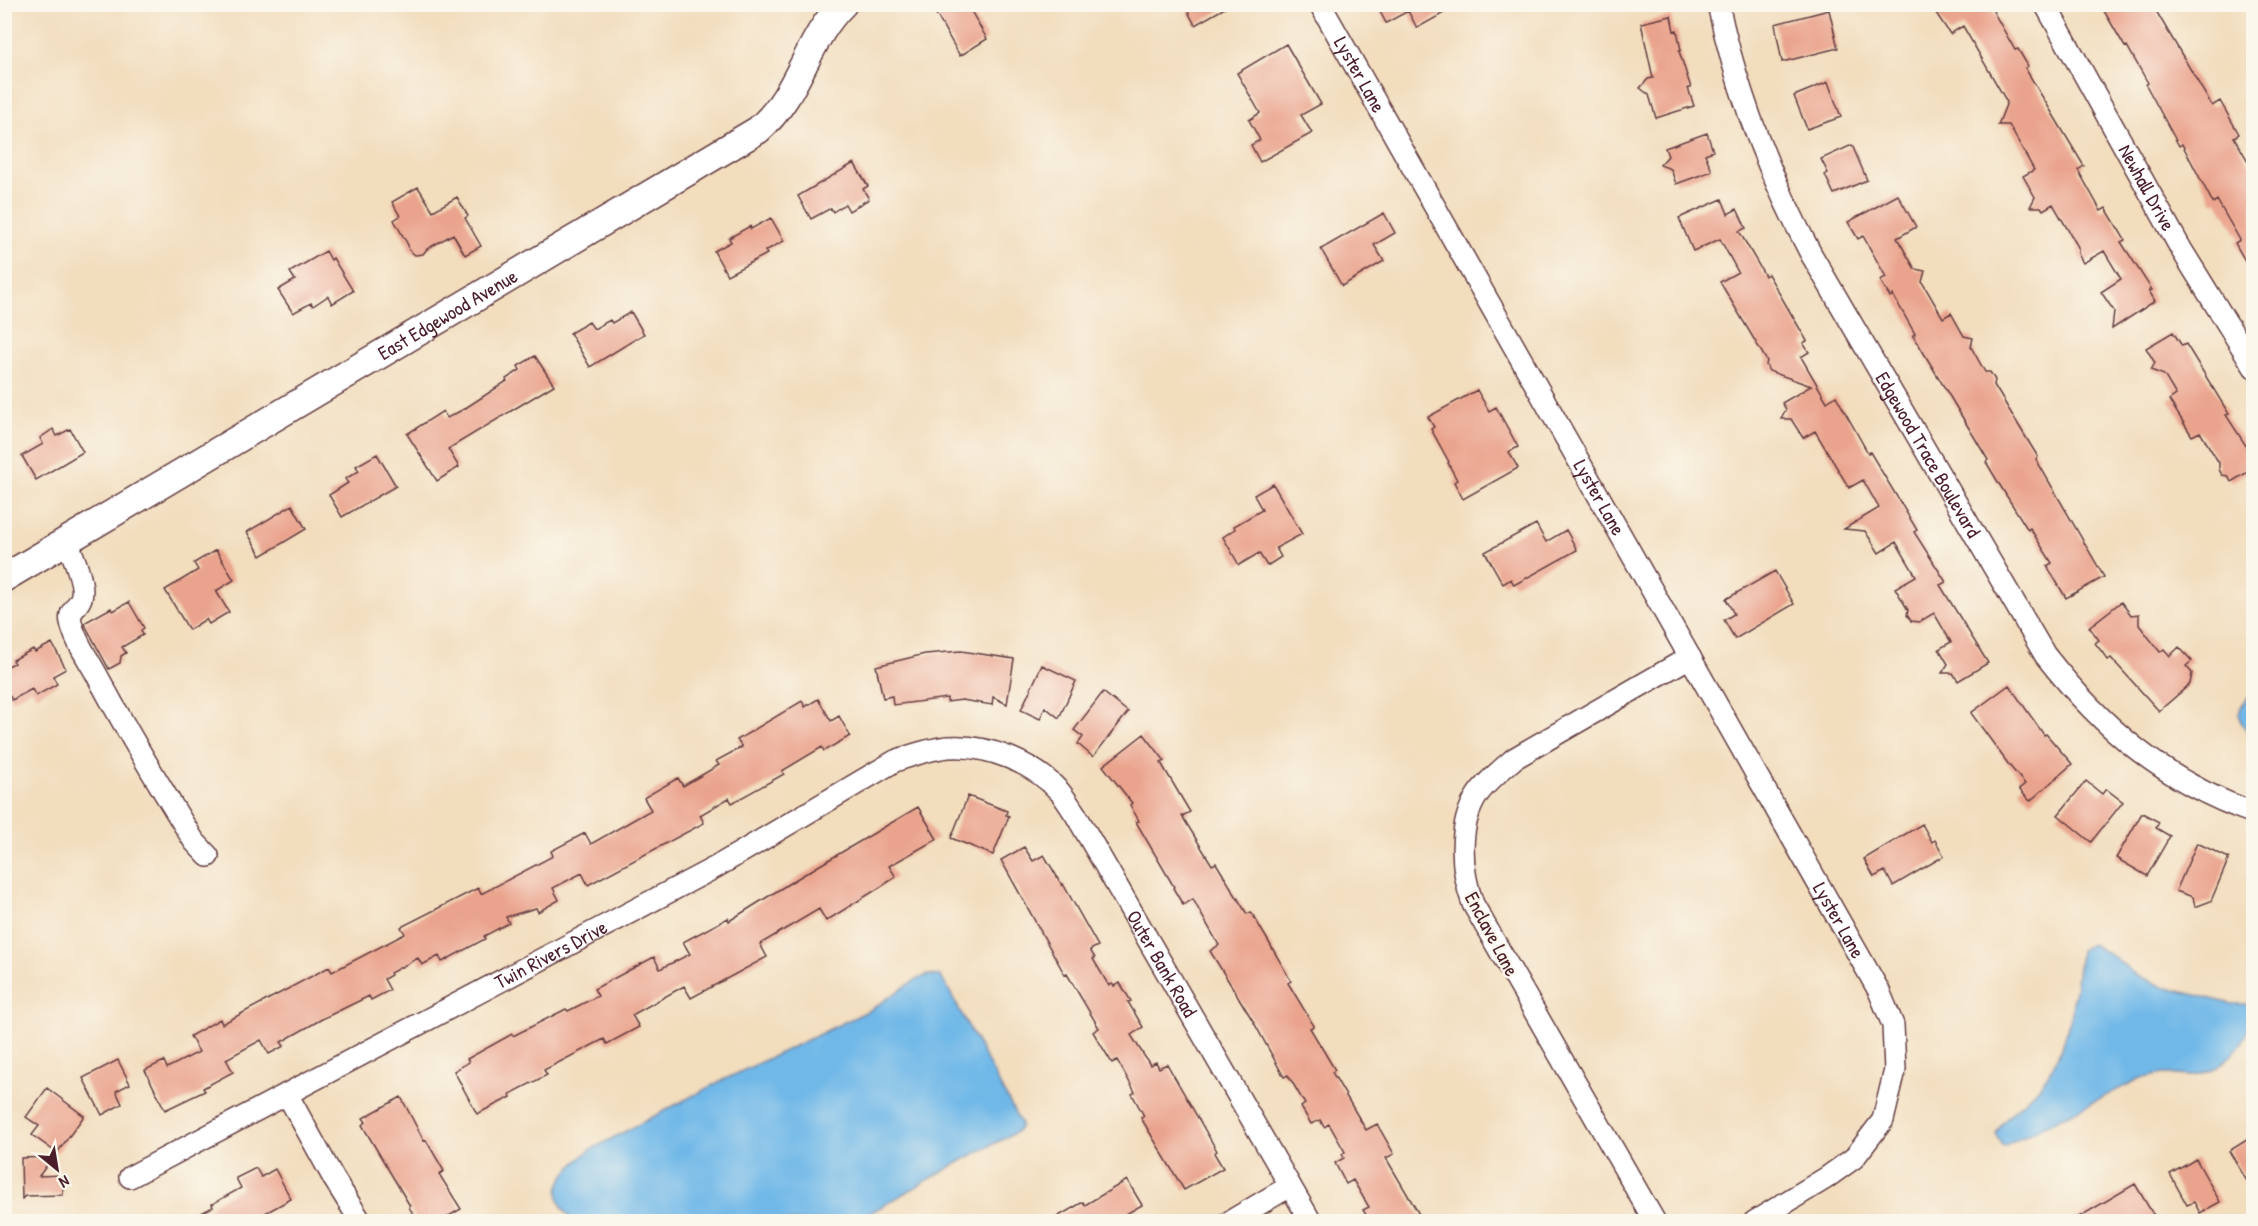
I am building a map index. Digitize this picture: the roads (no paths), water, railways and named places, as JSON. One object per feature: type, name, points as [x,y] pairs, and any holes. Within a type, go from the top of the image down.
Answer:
[{"type":"main road","name":"East Edgewood Avenue","points":[[4,578],[758,130],[770,120],[790,94],[827,23],[843,4]]},
{"type":"street","name":"Lyster Lane","points":[[1320,4],[1879,991],[1893,1025],[1895,1070],[1883,1120],[1854,1158],[1826,1178],[1754,1221]]},
{"type":"street","name":"Edgewood Trace Boulevard","points":[[1718,4],[1745,107],[1789,214],[2045,655],[2070,688],[2140,753],[2181,781],[2222,802],[2253,813]]},
{"type":"street","name":"Newhall Drive","points":[[2045,4],[2199,282],[2253,367]]},
{"type":"street","points":[[68,541],[83,592],[71,613],[70,620],[77,639],[131,739],[194,841],[208,856]]},
{"type":"street","name":"Enclave Lane","points":[[1655,1221],[1473,904],[1462,866],[1464,839],[1469,817],[1477,796],[1496,774],[1515,758],[1690,657]]},
{"type":"street","name":"Twin Rivers Drive","points":[[130,1178],[716,867],[894,761],[949,747],[974,748]]},
{"type":"street","name":"Outer Bank Road","points":[[974,748],[1022,763],[1060,792],[1076,815],[1311,1221]]},
{"type":"street","points":[[287,1094],[334,1179],[361,1221]]},
{"type":"street","points":[[1229,1221],[1290,1186]]},
{"type":"water","points":[[2253,693],[2253,737],[2243,725],[2239,715],[2242,704]]},
{"type":"water","points":[[2092,944],[2117,959],[2133,973],[2163,987],[2232,1004],[2250,1004],[2251,1017],[2243,1041],[2225,1061],[2203,1073],[2192,1076],[2165,1074],[2141,1078],[2003,1147],[1996,1134],[2006,1119],[2045,1079],[2054,1065],[2070,1017],[2080,950]]},
{"type":"water","points":[[928,975],[940,976],[946,985],[1021,1124],[1019,1130],[856,1221],[575,1222],[565,1211],[558,1192],[560,1183],[572,1166],[590,1150],[717,1083],[870,1010],[915,980]]}]
